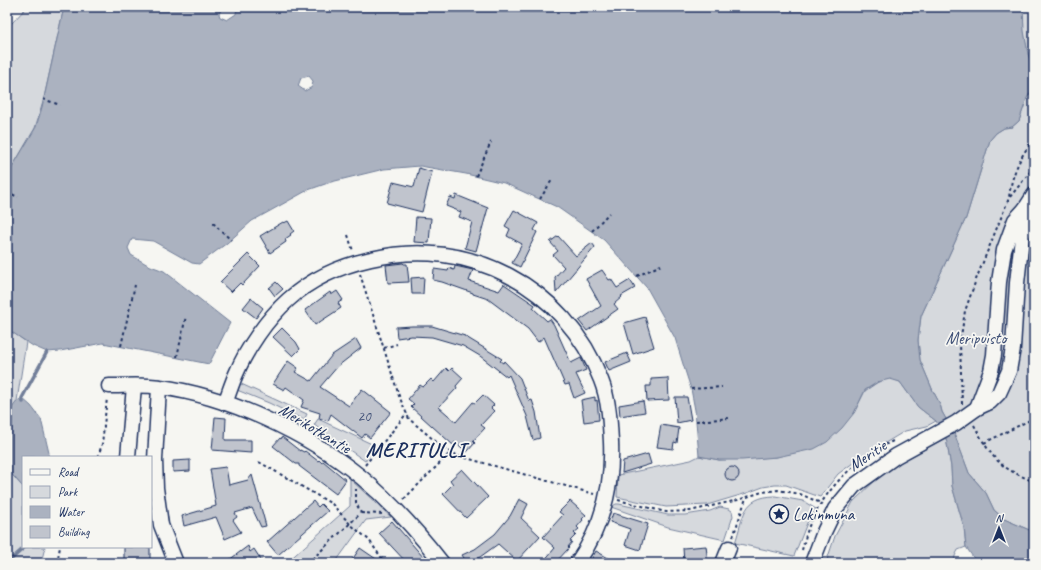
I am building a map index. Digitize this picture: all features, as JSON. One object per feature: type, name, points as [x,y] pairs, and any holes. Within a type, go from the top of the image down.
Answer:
[{"type":"street","name":"Meritie","points":[[812,563],[835,509],[854,486],[896,456],[956,423],[969,409],[990,402],[999,393],[1009,371],[1013,348],[1020,253],[1026,225],[1025,209],[1034,195]]},
{"type":"street","points":[[225,403],[246,352],[256,337],[287,301],[307,285],[328,273],[357,262],[384,255],[409,252],[435,253],[457,257],[490,267],[510,276],[531,288],[548,302],[569,324],[591,357],[608,402],[612,462],[607,497],[598,526],[588,548],[577,563]]},
{"type":"street","name":"Merikotkantie","points":[[108,386],[159,387],[192,393],[225,403],[272,422],[321,449],[358,475],[411,525],[442,563]]},
{"type":"street","points":[[128,456],[134,386]]},
{"type":"street","points":[[159,387],[155,460],[156,488],[154,502],[161,525],[176,563]]},
{"type":"street","points":[[724,563],[729,548]]},
{"type":"path","points":[[43,99],[60,105]]},
{"type":"path","points":[[1009,198],[1010,187],[1018,163],[1034,139]]},
{"type":"path","points":[[476,176],[491,142]]},
{"type":"path","points":[[1034,167],[1009,198],[965,311],[960,343],[963,400],[969,409],[984,443],[998,461],[1034,482]]},
{"type":"path","points":[[540,199],[552,180]]},
{"type":"path","points":[[7,192],[18,197]]},
{"type":"path","points":[[592,231],[609,213]]},
{"type":"path","points":[[213,223],[231,240]]},
{"type":"path","points":[[348,235],[399,396],[409,419],[446,450],[459,456],[666,512],[690,511],[762,492],[778,490],[800,494],[835,509]]},
{"type":"path","points":[[637,276],[661,265]]},
{"type":"path","points":[[121,346],[135,285]]},
{"type":"path","points":[[177,357],[186,316]]},
{"type":"path","points":[[384,348],[397,344]]},
{"type":"path","points":[[98,456],[102,444],[108,386]]},
{"type":"path","points":[[690,388],[722,387]]},
{"type":"path","points":[[361,513],[356,503],[358,475],[407,413]]},
{"type":"path","points":[[696,420],[730,418]]},
{"type":"path","points":[[984,443],[1034,418]]},
{"type":"path","points":[[308,563],[361,513],[383,514],[395,509],[451,452]]},
{"type":"path","points":[[259,462],[332,504],[350,524],[368,540],[385,563]]},
{"type":"path","points":[[729,548],[746,497]]},
{"type":"path","points":[[57,563],[60,548]]},
{"type":"green space","points":[[24,7],[64,7],[43,102],[35,128],[7,176],[7,26],[12,23],[25,9]]},
{"type":"green space","points":[[1023,7],[1034,7],[1034,72],[1025,40]]},
{"type":"green space","name":"Meripuisto","points":[[1034,86],[1034,532],[1004,519],[994,510],[986,493],[969,473],[954,433],[942,412],[940,404],[920,360],[918,340],[921,316],[966,218],[990,140],[996,133],[1004,128],[1012,127],[1019,121],[1027,98]]},
{"type":"green space","points":[[7,328],[26,342],[17,401],[7,420]]},
{"type":"green space","points":[[890,378],[900,382],[918,407],[936,421],[927,426],[905,431],[857,460],[838,474],[820,497],[786,485],[775,485],[763,487],[707,505],[666,507],[617,497],[618,475],[691,460],[699,456],[719,460],[777,457],[854,413],[865,391],[878,382]]},
{"type":"green space","points":[[239,383],[307,414],[304,420],[269,403],[237,390]]},
{"type":"green space","points":[[318,419],[376,446],[365,461],[314,425]]},
{"type":"green space","points":[[946,438],[951,467],[952,486],[964,527],[966,547],[958,550],[954,563],[826,563],[835,536],[853,502],[886,470]]},
{"type":"green space","points":[[7,469],[22,486],[22,548],[45,548],[41,563],[7,563]]},
{"type":"green space","points":[[350,479],[391,517],[366,520],[335,563],[286,563],[350,506]]},
{"type":"green space","points":[[775,496],[803,501],[816,509],[807,523],[794,556],[735,543],[743,517],[750,504],[764,497]]},
{"type":"green space","points":[[616,504],[668,515],[685,515],[710,511],[720,507],[732,511],[733,516],[725,540],[668,527],[611,507]]},
{"type":"water","points":[[64,7],[222,7],[219,14],[220,17],[227,20],[236,14],[237,7],[1023,7],[1024,31],[1028,54],[1034,72],[1034,86],[1027,98],[1019,121],[1012,127],[1004,128],[996,133],[990,140],[966,218],[921,316],[918,340],[920,360],[940,404],[942,412],[954,433],[969,473],[986,493],[994,510],[1004,519],[1034,532],[1034,563],[977,563],[966,547],[964,527],[952,486],[951,467],[946,438],[936,421],[918,407],[900,382],[890,379],[878,382],[865,390],[854,413],[842,428],[827,442],[814,449],[777,457],[742,460],[719,460],[699,456],[695,410],[691,389],[675,338],[647,288],[604,240],[557,207],[504,183],[466,174],[420,166],[384,169],[331,182],[308,190],[252,221],[227,243],[199,264],[192,263],[153,241],[132,239],[128,248],[131,255],[148,265],[164,271],[230,323],[209,364],[103,343],[47,352],[33,346],[7,329],[7,176],[36,127],[42,107]],"holes":[[[309,76],[313,81],[312,87],[305,91],[298,86],[301,78]]]},
{"type":"water","points":[[22,398],[31,406],[41,419],[49,453],[48,456],[22,456],[22,486],[7,469],[6,440],[8,420],[15,403]]},
{"type":"building","points":[[419,168],[432,172],[422,212],[387,203],[393,182],[414,187]]},
{"type":"building","points":[[456,195],[488,208],[476,251],[465,248],[472,222],[459,217],[461,212],[446,206],[450,197],[455,199]]},
{"type":"building","points":[[514,210],[538,223],[534,230],[537,232],[520,267],[512,263],[522,244],[507,236],[510,229],[505,226]]},
{"type":"building","points":[[416,217],[431,218],[429,243],[414,242]]},
{"type":"building","points":[[288,221],[294,231],[285,239],[286,242],[270,253],[260,236],[283,222]]},
{"type":"building","points":[[558,236],[576,256],[592,243],[595,247],[556,293],[555,277],[564,267],[553,255],[558,251],[550,242]]},
{"type":"building","points":[[248,254],[260,266],[242,285],[240,283],[231,292],[220,282]]},
{"type":"building","points":[[407,264],[409,282],[388,283],[386,265]]},
{"type":"building","points":[[455,266],[473,270],[469,281],[499,291],[504,284],[535,305],[533,308],[547,321],[550,319],[571,363],[581,358],[586,370],[576,374],[585,393],[574,398],[569,384],[565,385],[544,337],[538,342],[528,329],[488,299],[433,280],[434,269],[448,271],[449,268],[454,270]]},
{"type":"building","points":[[602,270],[617,288],[630,280],[635,288],[621,296],[622,297],[614,304],[618,309],[587,331],[579,321],[601,306],[586,279]]},
{"type":"building","points":[[424,277],[423,294],[412,294],[411,278]]},
{"type":"building","points":[[276,282],[283,289],[275,296],[269,288]]},
{"type":"building","points":[[337,291],[343,300],[338,303],[341,308],[315,325],[305,310],[330,292],[331,295]]},
{"type":"building","points":[[251,298],[263,308],[256,318],[243,308]]},
{"type":"building","points":[[645,317],[654,347],[633,354],[624,323]]},
{"type":"building","points":[[432,326],[465,336],[502,359],[500,361],[503,363],[504,361],[520,378],[529,401],[532,400],[536,412],[540,438],[533,440],[527,416],[509,375],[507,377],[480,356],[463,346],[432,337],[411,336],[397,338],[396,327]]},
{"type":"building","points":[[282,328],[296,342],[300,349],[293,356],[273,337]]},
{"type":"building","points":[[356,339],[361,348],[338,366],[320,387],[349,406],[362,389],[391,412],[370,438],[365,434],[362,438],[331,414],[328,421],[319,418],[320,413],[301,407],[304,400],[286,387],[284,390],[273,384],[288,361],[298,368],[295,372],[311,381],[332,355]]},
{"type":"building","points":[[627,353],[631,362],[609,371],[605,362]]},
{"type":"building","points":[[446,368],[449,371],[452,368],[463,378],[456,386],[457,388],[439,407],[456,422],[473,402],[475,403],[483,395],[494,405],[491,408],[494,411],[481,425],[485,428],[473,441],[475,443],[467,452],[455,442],[453,445],[411,407],[414,404],[408,399],[420,385],[423,387],[431,379],[434,382]]},
{"type":"building","points":[[668,378],[669,400],[647,401],[646,386],[651,386],[651,379]]},
{"type":"building","points":[[595,397],[595,401],[597,400],[599,420],[584,422],[581,400]]},
{"type":"building","points":[[675,397],[687,397],[691,420],[677,423]]},
{"type":"building","points":[[643,401],[645,412],[620,416],[619,405]]},
{"type":"building","points":[[215,417],[226,418],[225,440],[251,440],[251,453],[212,450]]},
{"type":"building","points":[[661,425],[679,428],[677,443],[674,442],[673,449],[657,447]]},
{"type":"building","points":[[282,437],[300,451],[305,451],[322,463],[323,461],[346,480],[336,494],[299,466],[299,464],[296,464],[273,446]]},
{"type":"building","points":[[648,454],[651,464],[622,473],[623,461]]},
{"type":"building","points":[[190,460],[190,471],[173,472],[173,461]]},
{"type":"building","points":[[226,467],[229,485],[248,480],[252,475],[266,526],[261,527],[252,508],[235,513],[237,517],[233,520],[241,532],[225,539],[216,517],[184,526],[182,516],[216,506],[210,469]]},
{"type":"building","points":[[732,467],[737,469],[739,474],[737,479],[732,481],[727,479],[725,474],[727,469]]},
{"type":"building","points":[[462,469],[488,497],[466,518],[443,494],[453,484],[450,480]]},
{"type":"building","points":[[519,499],[528,504],[521,518],[540,536],[517,561],[498,544],[480,557],[467,563],[462,555],[475,549],[495,534],[510,516]]},
{"type":"building","points":[[313,501],[318,507],[321,504],[328,511],[278,555],[267,542]]},
{"type":"building","points":[[570,501],[586,515],[577,527],[579,529],[574,533],[576,535],[570,541],[572,542],[568,547],[569,548],[555,563],[542,563],[555,548],[543,537],[563,515],[559,512]]},
{"type":"building","points":[[613,513],[648,524],[640,550],[625,545],[630,529],[610,522]]},
{"type":"building","points":[[392,521],[424,558],[419,563],[407,563],[379,533]]},
{"type":"building","points":[[248,546],[250,552],[254,549],[263,563],[225,563]]},
{"type":"building","points":[[706,546],[708,563],[684,563],[683,548]]},
{"type":"building","points":[[124,548],[150,548],[150,563],[124,563]]},
{"type":"building","points":[[360,548],[382,563],[350,563]]},
{"type":"building","points":[[596,551],[617,563],[597,563],[591,560]]},
{"type":"waterway","points":[[23,402],[22,398],[47,352]]},
{"type":"waterway","points":[[7,563],[24,548]]},
{"type":"place","name":"Lokinmuna","points":[[779,514]]},
{"type":"district","name":"MERITULLI","points":[[416,450]]}]
